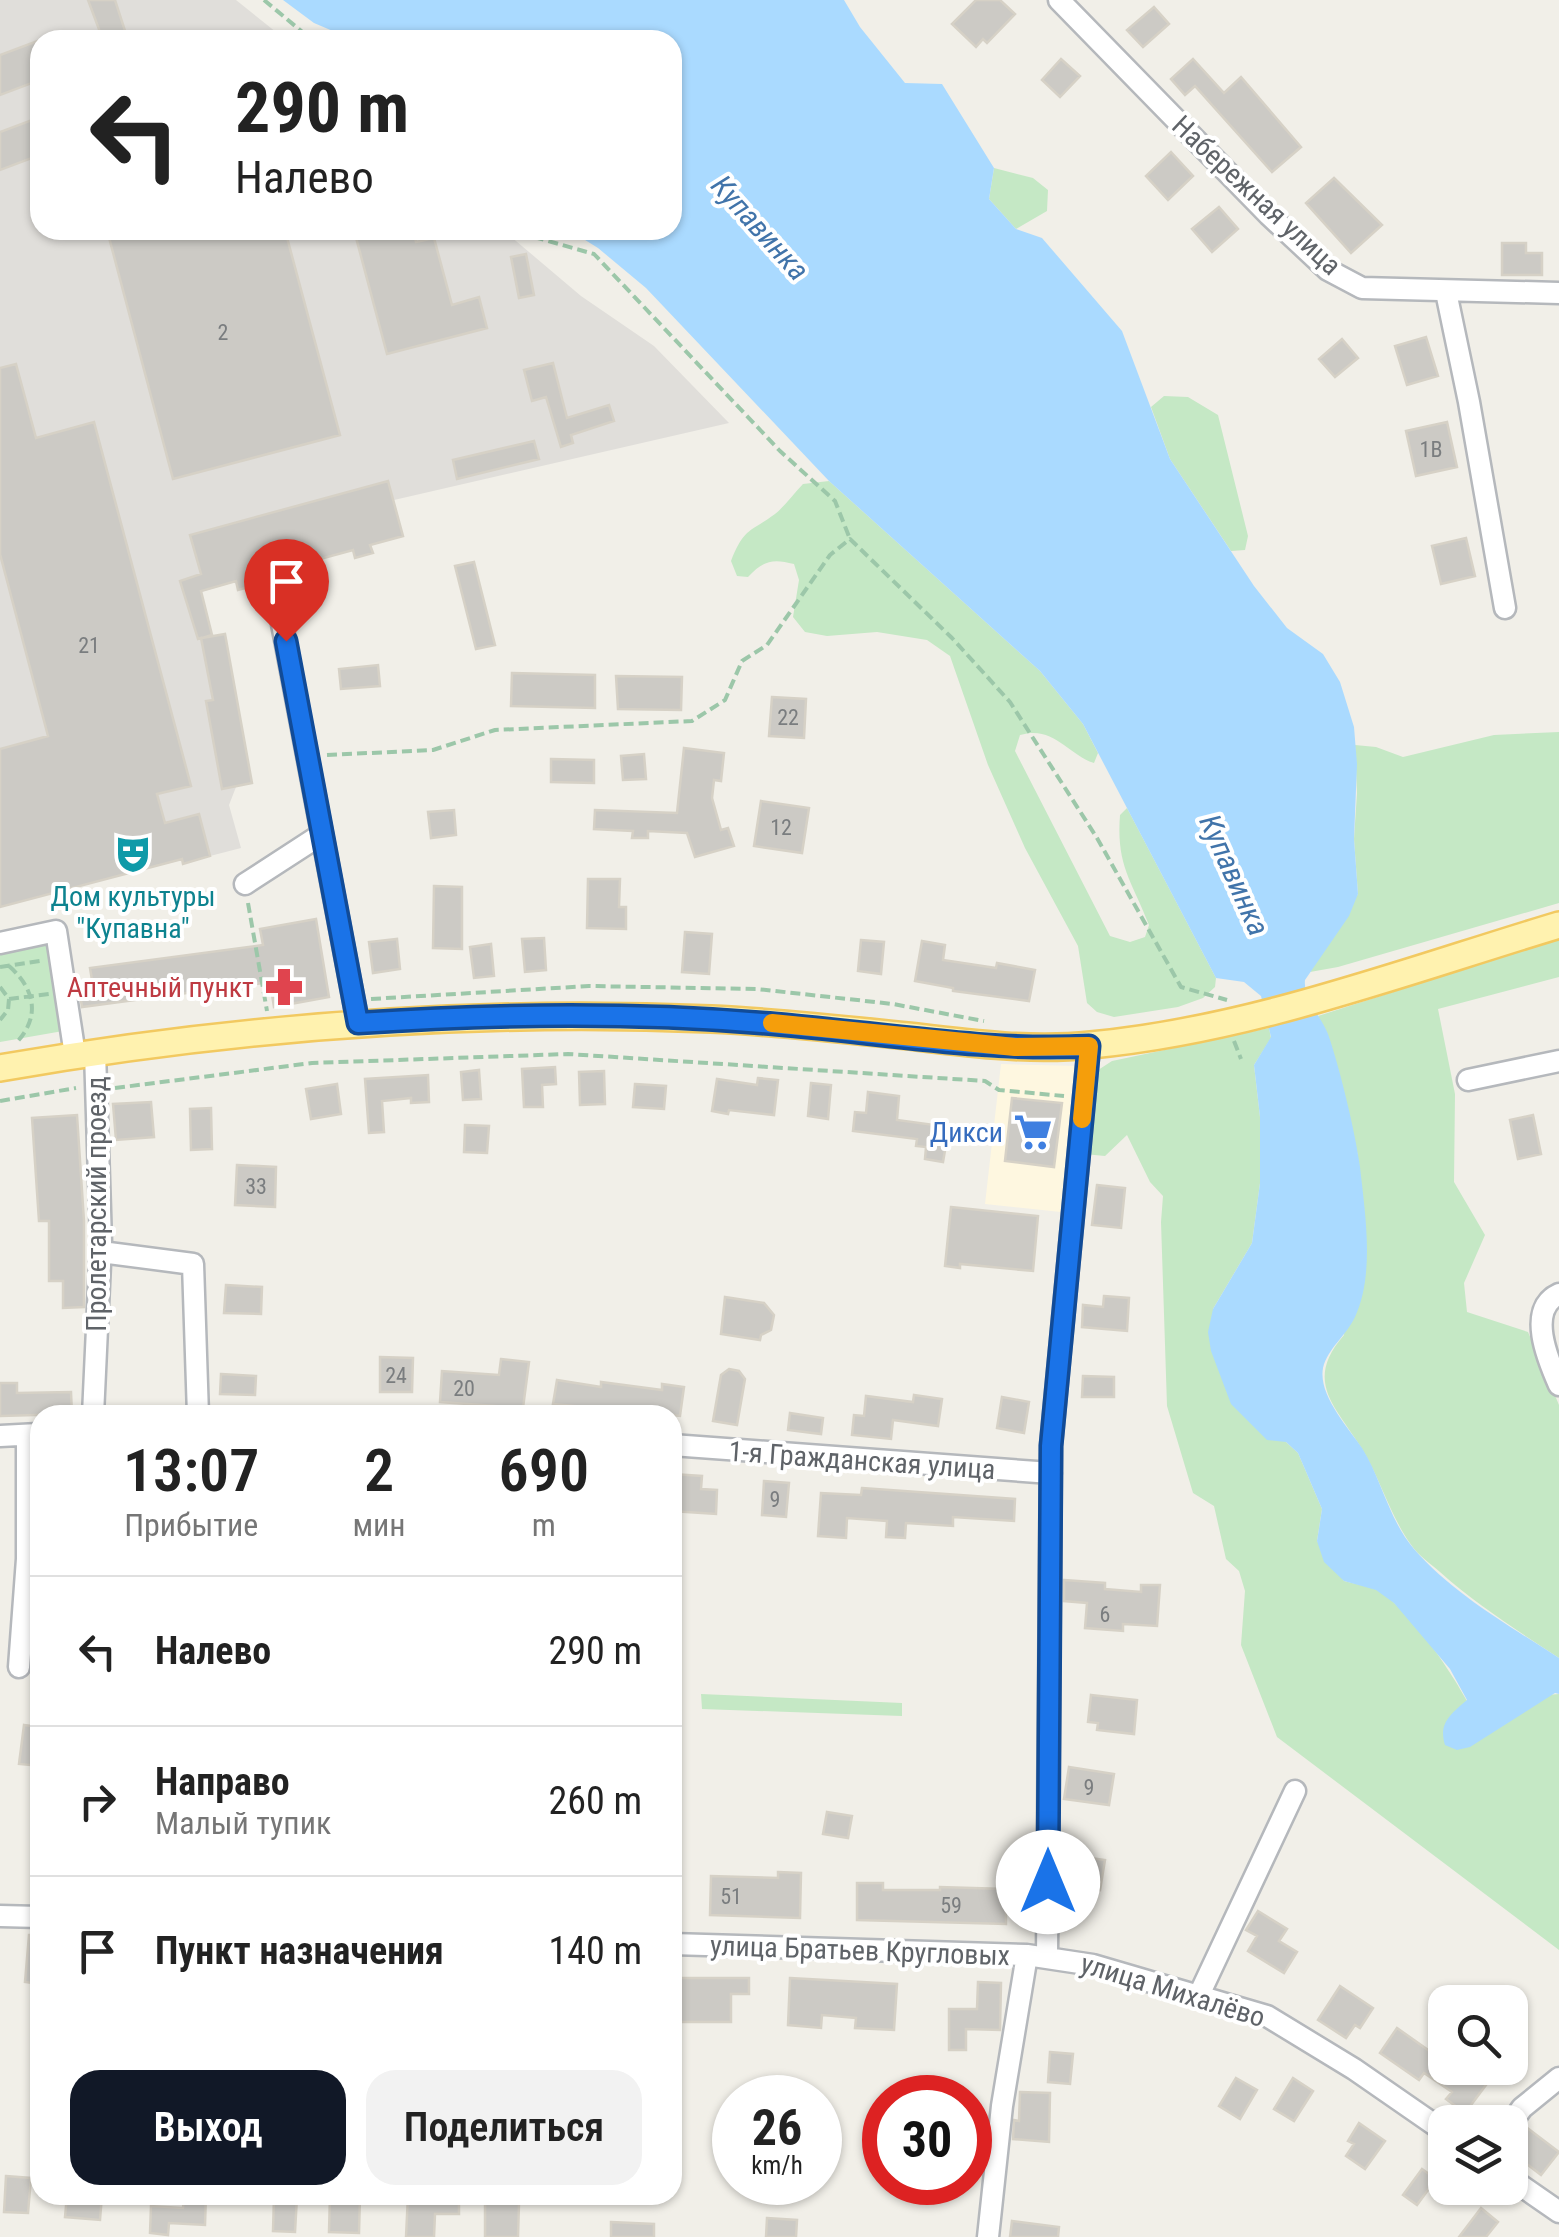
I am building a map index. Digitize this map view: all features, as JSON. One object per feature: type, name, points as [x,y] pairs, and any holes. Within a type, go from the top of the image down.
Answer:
[{"type":"main road","points":[[6,1057],[85,1054],[358,1023],[601,1015],[763,1023],[1015,1047],[1089,1046],[1141,1039],[1282,1008],[1559,925]]},
{"type":"street","name":"Набережная улица","points":[[1059,0],[1328,270],[1362,288],[1559,293]]},
{"type":"street","points":[[1446,292],[1505,608]]},
{"type":"street","points":[[278,602],[358,1023]]},
{"type":"street","points":[[244,884],[322,834]]},
{"type":"street","name":"Пролетарский проезд","points":[[0,943],[56,931],[96,1091],[101,1252],[93,1405]]},
{"type":"street","points":[[988,2237],[1002,2106],[1037,1956],[1051,1446],[1089,1046]]},
{"type":"street","points":[[1468,1080],[1559,1061]]},
{"type":"street","points":[[101,1252],[194,1264],[198,1405]]},
{"type":"street","points":[[1555,1296],[1544,1310],[1541,1328],[1559,1385]]},
{"type":"street","points":[[0,1436],[30,1435]]},
{"type":"street","name":"1-я Гражданская улица","points":[[682,1446],[1051,1474]]},
{"type":"street","points":[[20,1666],[30,1506]]},
{"type":"street","points":[[1199,1995],[1295,1791]]},
{"type":"street","points":[[0,1916],[30,1917]]},
{"type":"street","name":"улица Братьев Кругловых","points":[[682,1944],[1037,1956]]},
{"type":"street","name":"улица Михалёво","points":[[1037,1956],[1094,1965],[1278,2022],[1428,2120]]},
{"type":"street","points":[[1526,2105],[1559,2078]]},
{"type":"street","points":[[1528,2190],[1559,2212]]},
{"type":"path","points":[[264,0],[300,30]]},
{"type":"path","points":[[547,240],[594,254],[780,451],[836,501],[850,539],[952,638],[1010,702],[1098,838],[1181,987],[1222,996],[1234,1019],[1241,1059]]},
{"type":"path","points":[[308,757],[358,751],[433,750],[495,730],[692,721],[725,700],[742,661],[767,645],[830,555],[850,539]]},
{"type":"path","points":[[244,884],[267,1012]]},
{"type":"path","points":[[0,967],[48,960]]},
{"type":"path","points":[[6,1057],[26,1032],[34,1013],[32,996],[22,978],[9,966]]},
{"type":"path","points":[[0,987],[9,999],[8,1010],[0,1020]]},
{"type":"path","points":[[9,999],[53,993]]},
{"type":"path","points":[[0,1100],[81,1087],[96,1091],[312,1064],[568,1054],[986,1081],[1000,1090],[1084,1097]]},
{"type":"shaded area","points":[[0,0],[236,0],[274,30],[30,30],[30,240],[515,240],[581,296],[654,346],[729,423],[394,500],[403,536],[371,545],[373,553],[355,558],[352,550],[255,576],[257,585],[238,590],[235,582],[201,592],[212,636],[225,634],[252,783],[236,787],[229,805],[241,848],[0,907]]},
{"type":"shaded area","points":[[1001,1064],[1078,1066],[1061,1212],[985,1204]]},
{"type":"green space","points":[[994,168],[1033,178],[1048,190],[1047,211],[1016,229],[989,199]]},
{"type":"green space","points":[[1164,396],[1188,397],[1218,415],[1248,536],[1245,550],[1231,551],[1170,459],[1151,407]]},
{"type":"green space","points":[[829,481],[1040,671],[1083,724],[1098,753],[1094,763],[1042,734],[1020,735],[1015,751],[1110,936],[1130,942],[1145,937],[1149,925],[1120,848],[1120,815],[1127,808],[1216,978],[1215,987],[1203,998],[1178,1007],[1114,1017],[1097,1012],[1087,1003],[1078,946],[1025,848],[988,765],[950,656],[927,640],[877,632],[827,636],[805,632],[793,617],[799,580],[794,564],[768,562],[748,577],[737,576],[731,561],[744,537],[779,511],[803,484]]},
{"type":"green space","points":[[1559,732],[1559,903],[1310,972],[1358,894],[1355,745],[1376,747],[1403,757],[1494,735]]},
{"type":"green space","points":[[50,939],[63,1031],[0,1042],[0,949]]},
{"type":"green space","points":[[1559,939],[1559,977],[1438,1009],[1455,1094],[1454,1182],[1485,1235],[1464,1283],[1467,1312],[1528,1332],[1559,1405],[1559,1658],[1483,1607],[1415,1550],[1369,1461],[1328,1394],[1326,1367],[1344,1335],[1358,1156],[1327,1033],[1318,1016]]},
{"type":"green space","points":[[1269,1028],[1271,1038],[1254,1065],[1260,1117],[1260,1183],[1252,1243],[1213,1309],[1286,1442],[1298,1453],[1322,1509],[1317,1541],[1344,1581],[1375,1589],[1400,1609],[1439,1656],[1467,1701],[1559,1694],[1559,1950],[1277,1737],[1241,1645],[1245,1591],[1239,1571],[1226,1559],[1214,1506],[1193,1493],[1167,1406],[1163,1196],[1150,1182],[1127,1135],[1105,1156],[1084,1154],[1092,1074],[1112,1061]]},
{"type":"green space","points":[[701,1694],[902,1703],[902,1716],[702,1709]]},
{"type":"water","name":"Купавинка","points":[[283,0],[844,0],[860,27],[905,83],[942,84],[994,168],[989,199],[1016,229],[1042,238],[1122,331],[1170,459],[1254,586],[1287,628],[1323,654],[1340,682],[1354,727],[1358,894],[1349,916],[1305,980],[1305,987],[1328,1034],[1351,1118],[1360,1167],[1367,1263],[1355,1317],[1323,1368],[1325,1389],[1369,1460],[1405,1538],[1464,1595],[1559,1658],[1559,1694],[1470,1747],[1457,1750],[1445,1745],[1445,1725],[1467,1700],[1450,1669],[1394,1603],[1376,1590],[1344,1581],[1324,1562],[1317,1541],[1322,1509],[1298,1453],[1286,1442],[1267,1440],[1231,1404],[1208,1332],[1213,1309],[1252,1243],[1260,1183],[1260,1117],[1254,1065],[1271,1037],[1261,996],[1244,982],[1216,978],[1083,724],[1040,671],[829,481],[646,288],[585,240],[682,240],[682,30],[330,30]]},
{"type":"building","points":[[88,0],[115,0],[125,30],[99,30]]},
{"type":"building","points":[[976,0],[1000,0],[1015,14],[987,43],[983,39],[976,47],[952,24]]},
{"type":"building","points":[[1154,7],[1169,24],[1143,47],[1127,30]]},
{"type":"building","points":[[30,44],[30,84],[0,95],[0,55]]},
{"type":"building","points":[[1061,59],[1080,76],[1060,97],[1042,80]]},
{"type":"building","points":[[1193,59],[1224,93],[1241,77],[1301,147],[1272,172],[1195,86],[1185,95],[1171,79]]},
{"type":"building","points":[[30,121],[30,159],[0,170],[0,132]]},
{"type":"building","points":[[1171,152],[1193,176],[1168,200],[1146,176]]},
{"type":"building","points":[[1334,178],[1382,225],[1351,253],[1306,203]]},
{"type":"building","points":[[1219,207],[1238,229],[1212,252],[1192,229]]},
{"type":"building","points":[[110,240],[288,240],[340,435],[173,479]]},
{"type":"building","points":[[357,240],[435,240],[452,305],[479,297],[487,328],[387,354]]},
{"type":"building","points":[[1502,243],[1526,243],[1526,253],[1542,253],[1542,275],[1502,275]]},
{"type":"building","points":[[526,254],[534,295],[519,298],[511,257]]},
{"type":"building","points":[[1426,337],[1438,376],[1407,385],[1395,346]]},
{"type":"building","points":[[1342,339],[1358,358],[1335,377],[1319,359]]},
{"type":"building","points":[[553,363],[567,418],[609,405],[614,421],[571,435],[573,443],[561,447],[546,397],[532,401],[524,370]]},
{"type":"building","points":[[16,364],[36,438],[94,422],[191,786],[157,794],[165,823],[199,814],[210,856],[183,864],[182,859],[0,907],[0,749],[48,736],[0,554],[0,368]]},
{"type":"building","points":[[1447,422],[1457,467],[1416,476],[1406,431]]},
{"type":"building","points":[[534,441],[539,459],[457,479],[453,460]]},
{"type":"building","points":[[388,481],[403,536],[370,545],[373,553],[355,558],[353,550],[254,577],[257,585],[238,590],[236,581],[201,591],[212,635],[202,638],[225,634],[252,783],[222,789],[206,701],[213,700],[201,638],[198,639],[180,581],[201,574],[190,535]]},
{"type":"building","points":[[1466,538],[1475,576],[1441,584],[1432,546]]},
{"type":"building","points":[[474,562],[495,645],[476,649],[455,566]]},
{"type":"building","points":[[378,665],[380,686],[341,689],[339,669]]},
{"type":"building","points":[[512,673],[595,675],[595,708],[511,706]]},
{"type":"building","points":[[616,676],[682,677],[681,710],[618,709]]},
{"type":"building","points":[[772,697],[806,699],[804,738],[769,736]]},
{"type":"building","points":[[684,748],[724,753],[721,781],[714,780],[712,798],[721,830],[728,828],[734,846],[695,857],[687,833],[648,831],[648,838],[632,838],[633,831],[594,829],[595,810],[677,813]]},
{"type":"building","points":[[644,754],[646,779],[623,780],[621,756]]},
{"type":"building","points":[[551,759],[594,760],[594,783],[551,782]]},
{"type":"building","points":[[761,801],[809,808],[802,853],[754,846]]},
{"type":"building","points":[[454,810],[456,835],[431,838],[428,812]]},
{"type":"building","points":[[588,879],[620,879],[619,907],[626,907],[626,929],[587,928]]},
{"type":"building","points":[[434,886],[462,887],[462,949],[433,948]]},
{"type":"building","points":[[316,919],[329,997],[274,1007],[270,982],[82,1007],[79,988],[93,986],[90,968],[263,945],[260,929]]},
{"type":"building","points":[[685,932],[712,934],[709,974],[682,972]]},
{"type":"building","points":[[544,938],[546,970],[525,972],[522,939]]},
{"type":"building","points":[[397,939],[400,969],[373,973],[369,942]]},
{"type":"building","points":[[861,940],[884,942],[881,974],[858,971]]},
{"type":"building","points":[[922,941],[945,945],[943,960],[1035,970],[1029,1001],[953,991],[915,981]]},
{"type":"building","points":[[491,944],[494,976],[474,978],[470,947]]},
{"type":"building","points":[[555,1067],[556,1084],[542,1085],[543,1107],[524,1107],[522,1069]]},
{"type":"building","points":[[479,1070],[481,1099],[463,1100],[461,1072]]},
{"type":"building","points":[[604,1071],[605,1104],[580,1105],[579,1072]]},
{"type":"building","points":[[428,1075],[429,1102],[411,1103],[411,1098],[382,1101],[384,1132],[369,1133],[365,1079]]},
{"type":"building","points":[[758,1078],[778,1080],[774,1115],[712,1111],[717,1079],[757,1085]]},
{"type":"building","points":[[811,1083],[831,1085],[828,1119],[808,1116]]},
{"type":"building","points":[[337,1084],[341,1114],[311,1119],[306,1089]]},
{"type":"building","points":[[635,1084],[666,1086],[664,1109],[633,1107]]},
{"type":"building","points":[[868,1092],[899,1096],[897,1120],[949,1127],[943,1162],[925,1159],[926,1147],[916,1146],[917,1139],[853,1131],[855,1112],[866,1113]]},
{"type":"building","name":"Дикси","points":[[1012,1098],[1062,1103],[1054,1167],[1005,1161]]},
{"type":"building","points":[[151,1102],[154,1137],[116,1140],[113,1104]]},
{"type":"building","points":[[211,1108],[212,1149],[191,1150],[190,1109]]},
{"type":"building","points":[[77,1115],[84,1221],[84,1307],[63,1308],[63,1281],[49,1281],[49,1221],[39,1221],[32,1118]]},
{"type":"building","points":[[1533,1115],[1541,1154],[1518,1159],[1510,1120]]},
{"type":"building","points":[[465,1125],[489,1126],[487,1153],[464,1152]]},
{"type":"building","points":[[237,1165],[276,1167],[275,1207],[235,1205]]},
{"type":"building","points":[[1097,1185],[1125,1188],[1121,1228],[1092,1225]]},
{"type":"building","points":[[951,1207],[1038,1216],[1033,1271],[945,1266]]},
{"type":"building","points":[[226,1285],[262,1287],[261,1314],[224,1313]]},
{"type":"building","points":[[1104,1296],[1129,1298],[1127,1331],[1082,1327],[1083,1305],[1103,1307]]},
{"type":"building","points":[[725,1297],[764,1303],[774,1315],[771,1330],[761,1335],[760,1340],[721,1334]]},
{"type":"building","points":[[380,1357],[413,1358],[412,1392],[380,1392]]},
{"type":"building","points":[[501,1359],[529,1362],[523,1405],[440,1402],[442,1371],[499,1375]]},
{"type":"building","points":[[729,1369],[739,1371],[745,1379],[737,1425],[713,1421],[721,1375]]},
{"type":"building","points":[[221,1374],[256,1376],[255,1395],[220,1394]]},
{"type":"building","points":[[1083,1376],[1114,1377],[1114,1397],[1082,1397]]},
{"type":"building","points":[[557,1380],[601,1387],[601,1382],[662,1390],[662,1384],[684,1387],[682,1405],[553,1404]]},
{"type":"building","points":[[0,1383],[17,1383],[17,1393],[71,1392],[72,1405],[30,1405],[30,1415],[0,1416]]},
{"type":"building","points":[[914,1395],[942,1399],[938,1426],[893,1420],[891,1439],[852,1435],[854,1415],[864,1416],[866,1396],[913,1402]]},
{"type":"building","points":[[1002,1397],[1029,1402],[1024,1433],[997,1428]]},
{"type":"building","points":[[790,1413],[823,1418],[821,1434],[788,1430]]},
{"type":"building","points":[[682,1475],[702,1476],[701,1489],[717,1490],[716,1514],[682,1512]]},
{"type":"building","points":[[764,1481],[789,1483],[786,1517],[762,1515]]},
{"type":"building","points":[[862,1488],[1015,1499],[1014,1521],[953,1517],[953,1526],[906,1523],[905,1538],[886,1537],[887,1521],[847,1518],[846,1538],[818,1536],[821,1493],[861,1495]]},
{"type":"building","points":[[1064,1580],[1105,1583],[1105,1589],[1141,1592],[1141,1585],[1160,1585],[1157,1626],[1123,1624],[1123,1631],[1085,1628],[1087,1603],[1064,1601]]},
{"type":"building","points":[[1091,1695],[1137,1700],[1134,1734],[1097,1730],[1098,1723],[1088,1722]]},
{"type":"building","points":[[24,1725],[30,1726],[30,1765],[19,1764]]},
{"type":"building","points":[[1069,1767],[1114,1774],[1109,1805],[1064,1799]]},
{"type":"building","points":[[827,1812],[852,1816],[848,1838],[823,1834]]},
{"type":"building","points":[[1070,1855],[1105,1860],[1100,1890],[1084,1888],[1083,1897],[1064,1894]]},
{"type":"building","points":[[778,1872],[801,1873],[800,1918],[710,1915],[711,1876],[778,1878]]},
{"type":"building","points":[[857,1883],[883,1883],[883,1890],[1006,1889],[1006,1924],[857,1920]]},
{"type":"building","points":[[1258,1911],[1287,1929],[1279,1941],[1297,1952],[1284,1973],[1248,1951],[1257,1936],[1246,1930]]},
{"type":"building","points":[[29,1935],[30,1935],[30,1983],[25,1982]]},
{"type":"building","points":[[682,1978],[749,1978],[749,1994],[731,1994],[731,2022],[682,2022]]},
{"type":"building","points":[[790,1978],[897,1984],[894,2030],[855,2028],[856,2018],[822,2015],[821,2028],[788,2025]]},
{"type":"building","points":[[978,1982],[1001,1983],[1000,2030],[966,2029],[966,2050],[949,2050],[949,2009],[977,2009]]},
{"type":"building","points":[[1340,1986],[1373,2008],[1360,2028],[1355,2025],[1346,2038],[1318,2020]]},
{"type":"building","points":[[1397,2028],[1428,2050],[1428,2076],[1424,2073],[1419,2080],[1380,2053]]},
{"type":"building","points":[[1050,2052],[1073,2054],[1070,2084],[1048,2082]]},
{"type":"building","points":[[1236,2078],[1257,2090],[1240,2119],[1219,2106]]},
{"type":"building","points":[[1293,2078],[1313,2091],[1294,2121],[1274,2109]]},
{"type":"building","points":[[1442,2085],[1486,2085],[1471,2105],[1454,2105],[1446,2099],[1452,2092]]},
{"type":"building","points":[[1020,2092],[1050,2093],[1049,2142],[1013,2139],[1014,2120],[1019,2121]]},
{"type":"building","points":[[1359,2123],[1385,2141],[1365,2169],[1346,2156],[1354,2144],[1348,2141]]},
{"type":"building","points":[[1528,2129],[1559,2152],[1541,2175],[1528,2165]]},
{"type":"building","points":[[1422,2169],[1428,2173],[1428,2190],[1417,2205],[1403,2195]]},
{"type":"building","points":[[6,2176],[30,2178],[28,2213],[4,2212]]},
{"type":"building","points":[[66,2205],[101,2205],[100,2220],[65,2217]]},
{"type":"building","points":[[206,2205],[205,2225],[169,2223],[168,2235],[150,2233],[151,2206]]},
{"type":"building","points":[[274,2205],[297,2205],[295,2232],[273,2231]]},
{"type":"building","points":[[330,2205],[360,2205],[359,2233],[329,2232]]},
{"type":"building","points":[[408,2205],[459,2205],[459,2214],[435,2214],[434,2237],[406,2237]]},
{"type":"building","points":[[485,2205],[519,2205],[518,2237],[485,2237]]},
{"type":"building","points":[[1481,2208],[1498,2222],[1486,2237],[1459,2237]]},
{"type":"building","points":[[767,2218],[797,2220],[796,2237],[766,2237]]},
{"type":"building","points":[[1012,2221],[1059,2227],[1058,2237],[1010,2237]]},
{"type":"building","points":[[611,2222],[654,2224],[654,2237],[611,2237]]},
{"type":"slow traffic","points":[[772,1023],[1015,1047],[1089,1046],[1082,1119]]},
{"type":"place","name":"Дом культуры \"Купавна\"","points":[[133,854]]},
{"type":"place","name":"Аптечный пункт","points":[[284,987]]},
{"type":"place","name":"Дикси","points":[[1033,1132]]},
{"type":"route","points":[[286,641],[358,1023],[601,1015],[835,1028],[1015,1047],[1089,1046],[1051,1446],[1048,1882]]}]
